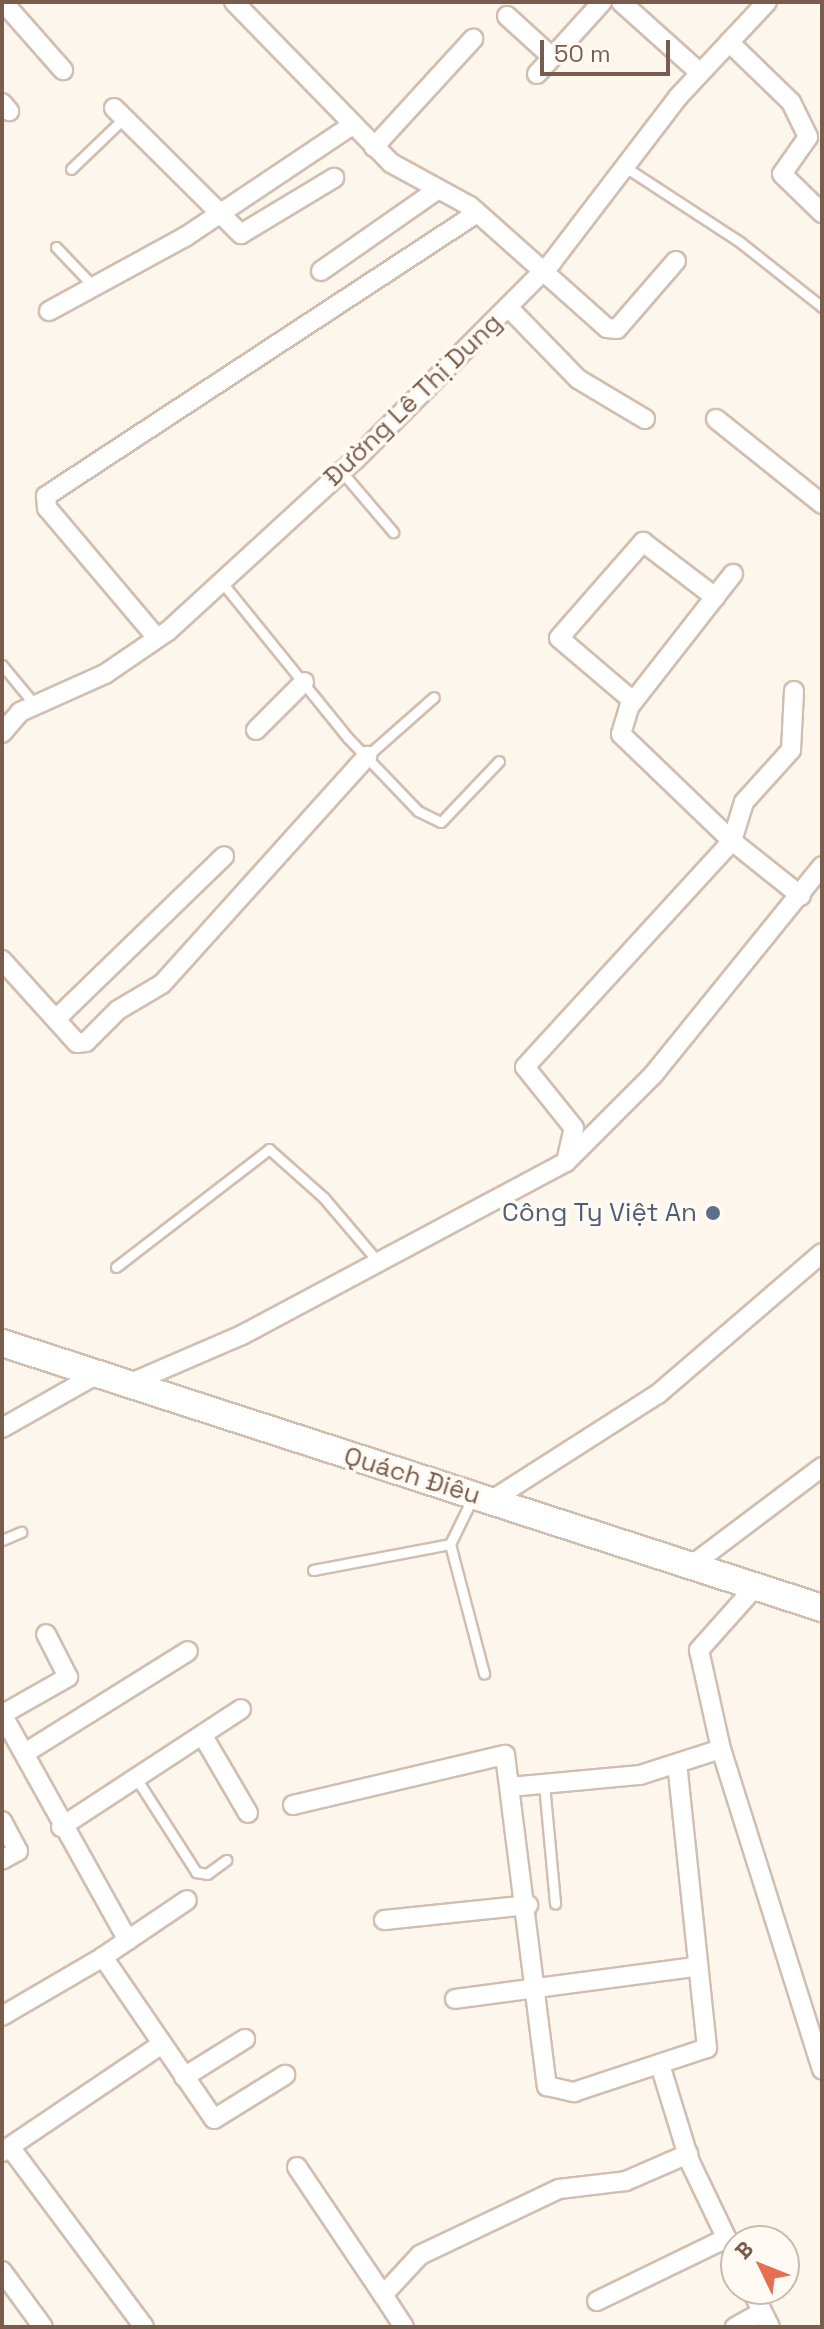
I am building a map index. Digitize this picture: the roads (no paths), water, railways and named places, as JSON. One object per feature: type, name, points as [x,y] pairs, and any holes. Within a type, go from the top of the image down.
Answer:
[{"type":"main road","name":"Quách Điêu","points":[[2,1343],[121,1387],[483,1497],[822,1608]]},
{"type":"street","points":[[3,2],[63,70]]},
{"type":"street","points":[[234,2],[374,147],[477,213],[613,330],[676,261]]},
{"type":"street","points":[[537,74],[602,2]]},
{"type":"street","points":[[621,2],[700,73]]},
{"type":"street","name":"Đường Lê Thị Dung","points":[[2,733],[35,705],[105,674],[157,638],[342,472],[542,272],[700,73],[767,2]]},
{"type":"street","points":[[507,16],[552,57]]},
{"type":"street","points":[[374,147],[473,39]]},
{"type":"street","points":[[729,42],[791,102],[808,137],[822,151]]},
{"type":"street","points":[[119,113],[218,215],[246,235],[334,178]]},
{"type":"street","points":[[49,311],[218,215],[351,126]]},
{"type":"street","points":[[808,137],[782,174],[822,213]]},
{"type":"street","points":[[321,271],[437,190]]},
{"type":"street","points":[[157,638],[47,508],[46,496],[477,213]]},
{"type":"street","points":[[508,307],[578,379],[645,419]]},
{"type":"street","points":[[716,419],[822,504]]},
{"type":"street","points":[[633,701],[559,638],[643,542],[715,597]]},
{"type":"street","points":[[733,574],[633,701],[621,734],[636,756],[732,841],[801,896]]},
{"type":"street","points":[[256,730],[304,682]]},
{"type":"street","points":[[566,1162],[574,1128],[525,1067],[732,841],[744,802],[791,750],[794,691]]},
{"type":"street","points":[[2,960],[81,1044],[162,984],[367,756]]},
{"type":"street","points":[[56,1019],[224,856]]},
{"type":"street","points":[[121,1387],[380,1264],[566,1162],[653,1075],[801,896],[822,866]]},
{"type":"street","points":[[483,1497],[658,1394],[822,1253]]},
{"type":"street","points":[[2,1428],[92,1377]]},
{"type":"street","points":[[692,1565],[822,1467]]},
{"type":"street","points":[[756,1586],[699,1650],[721,1749],[822,2069]]},
{"type":"street","points":[[46,1634],[68,1677],[3,1714],[61,1827],[128,1940]]},
{"type":"street","points":[[25,1753],[188,1651]]},
{"type":"street","points":[[61,1827],[241,1709]]},
{"type":"street","points":[[203,1736],[248,1813]]},
{"type":"street","points":[[510,1787],[640,1775],[721,1749]]},
{"type":"street","points":[[293,1805],[505,1755],[528,1905],[532,1988],[547,2086],[555,2093],[661,2068],[707,2048],[694,1967],[677,1764]]},
{"type":"street","points":[[2,1821],[18,1851],[2,1860]]},
{"type":"street","points":[[2,2016],[103,1957],[187,1900]]},
{"type":"street","points":[[384,1920],[528,1905]]},
{"type":"street","points":[[103,1957],[214,2119],[285,2075]]},
{"type":"street","points":[[455,1999],[694,1967]]},
{"type":"street","points":[[184,2077],[245,2039]]},
{"type":"street","points":[[144,2327],[6,2149],[162,2044]]},
{"type":"street","points":[[661,2068],[688,2154],[721,2225]]},
{"type":"street","points":[[383,2295],[420,2255],[559,2189],[626,2181],[688,2154]]},
{"type":"street","points":[[297,2167],[404,2327]]},
{"type":"street","points":[[597,2301],[720,2241]]},
{"type":"street","points":[[2,2271],[43,2327]]},
{"type":"street","points":[[735,2327],[766,2319]]},
{"type":"lane","points":[[71,169],[119,113]]},
{"type":"lane","points":[[625,167],[740,242],[822,307]]},
{"type":"lane","points":[[56,247],[92,285]]},
{"type":"lane","points":[[342,472],[393,532]]},
{"type":"lane","points":[[220,580],[367,756],[418,811],[441,822],[499,761]]},
{"type":"lane","points":[[2,665],[35,705]]},
{"type":"lane","points":[[367,756],[434,697]]},
{"type":"lane","points":[[116,1267],[269,1149],[324,1198],[380,1264]]},
{"type":"lane","points":[[313,1570],[450,1544],[483,1497]]},
{"type":"lane","points":[[2,1540],[21,1532]]},
{"type":"lane","points":[[450,1544],[484,1674]]},
{"type":"lane","points":[[136,1778],[196,1872],[207,1874],[226,1860]]},
{"type":"lane","points":[[544,1784],[555,1903]]},
{"type":"place","name":"Công Ty Việt An","points":[[713,1213]]}]
